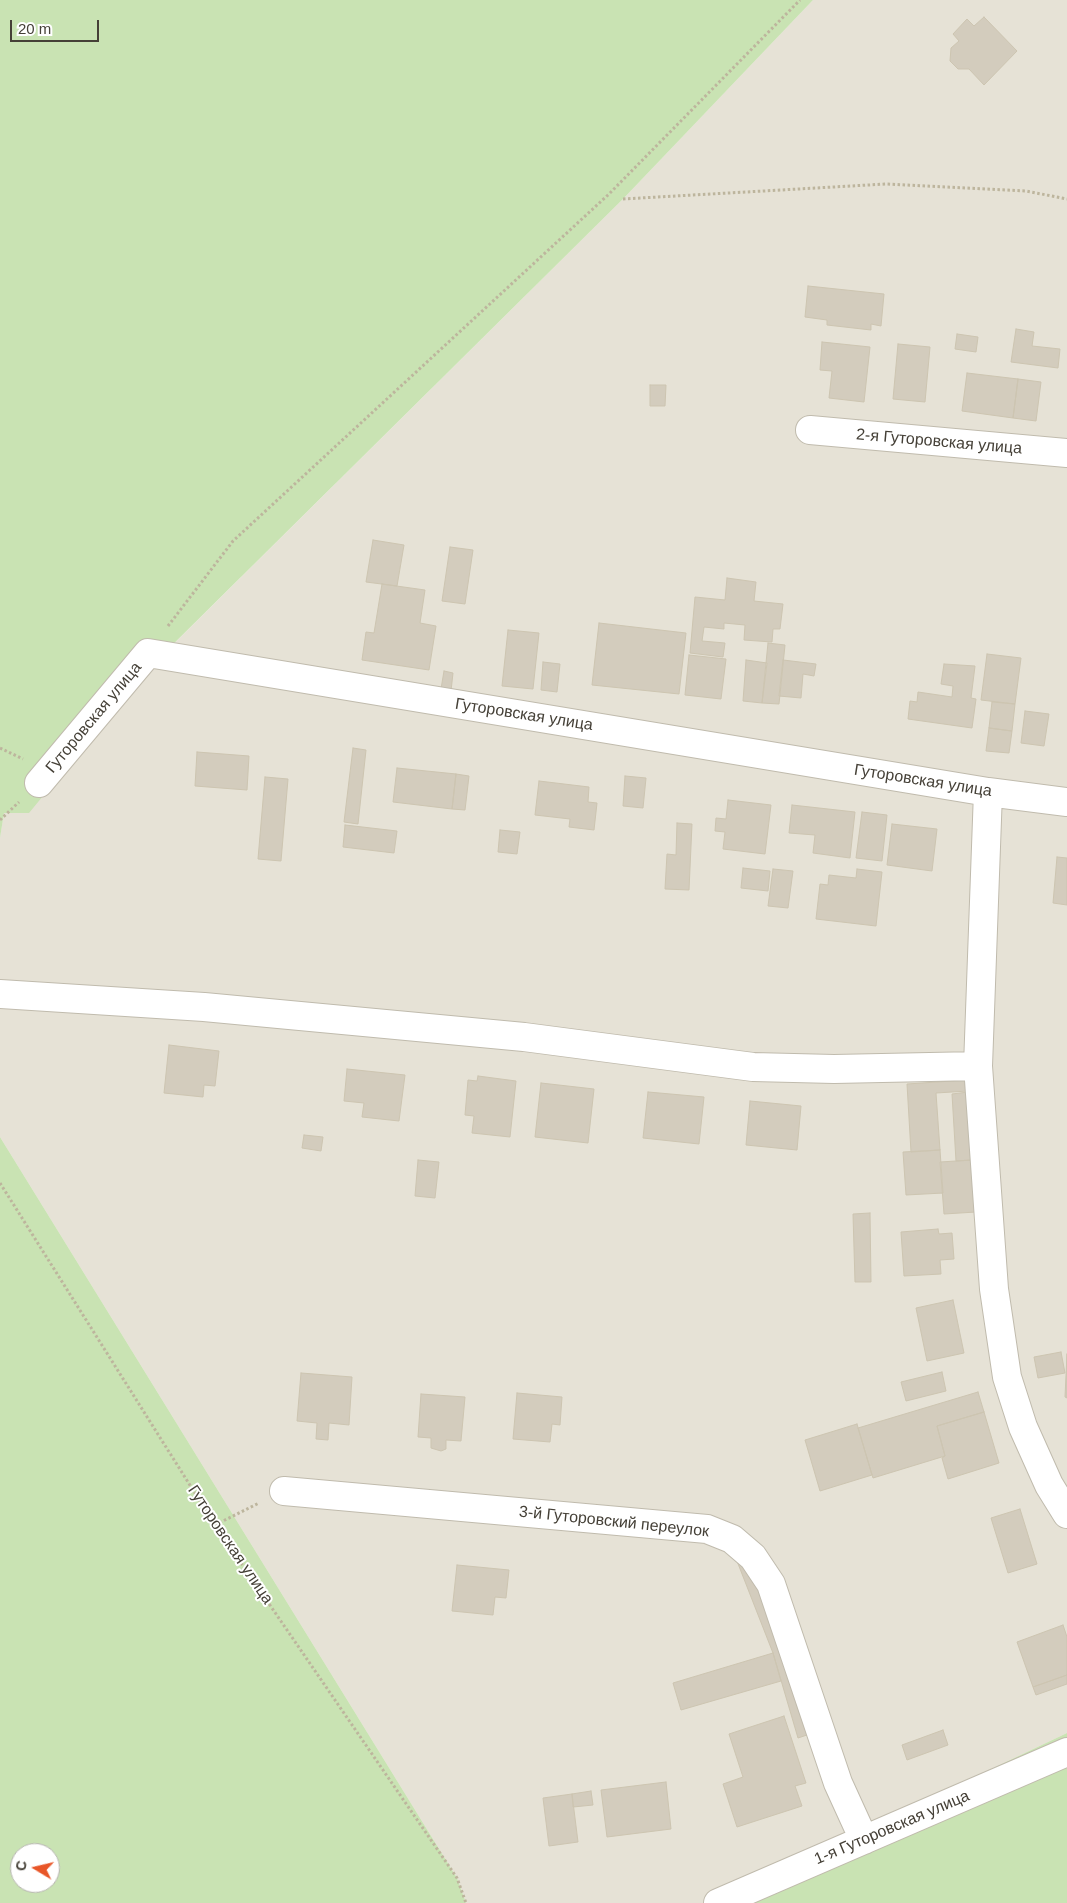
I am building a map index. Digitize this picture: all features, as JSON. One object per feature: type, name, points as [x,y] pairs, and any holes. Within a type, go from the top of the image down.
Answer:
[{"type":"street","name":"2-я Гуторовская улица","points":[[810,430],[1067,453]]},
{"type":"street","name":"Гуторовская улица","points":[[39,783],[148,653],[988,792],[1067,802]]},
{"type":"street","points":[[988,792],[978,1066],[994,1289],[1007,1377],[1023,1427],[1049,1485],[1067,1514]]},
{"type":"street","points":[[0,994],[204,1006],[514,1036],[753,1067],[834,1069],[978,1066]]},
{"type":"street","name":"3-й Гуторовский переулок","points":[[284,1491],[707,1530],[732,1539],[753,1557],[771,1584],[838,1783],[864,1840]]},
{"type":"street","name":"1-я Гуторовская улица","points":[[718,1903],[1067,1752]]},
{"type":"path","points":[[148,653],[233,541],[609,194],[800,0]]},
{"type":"path","points":[[623,199],[886,184],[1026,191],[1067,199]]},
{"type":"path","name":"Гуторовская улица","points":[[0,1183],[215,1525],[457,1878],[466,1903]]},
{"type":"path","points":[[215,1525],[284,1491]]},
{"type":"shaded area","points":[[813,0],[1067,0],[1067,1733],[709,1903],[466,1903],[457,1878],[0,1137],[0,838],[4,812],[623,199]]},
{"type":"green space","points":[[0,0],[813,0],[623,199],[145,672],[29,813],[4,813],[0,838]]},
{"type":"green space","points":[[0,1137],[457,1878],[466,1903],[0,1903]]},
{"type":"green space","points":[[1067,1733],[1067,1903],[709,1903]]},
{"type":"building","points":[[984,17],[1017,51],[984,85],[969,69],[958,69],[950,61],[951,48],[959,41],[953,34],[967,19],[974,26]]},
{"type":"building","points":[[808,286],[884,294],[881,326],[871,324],[871,330],[827,325],[827,320],[805,317]]},
{"type":"building","points":[[1016,329],[1034,332],[1032,346],[1060,349],[1058,368],[1011,362]]},
{"type":"building","points":[[957,334],[978,337],[976,352],[955,349]]},
{"type":"building","points":[[822,342],[870,347],[864,402],[829,398],[832,371],[820,370]]},
{"type":"building","points":[[898,344],[930,347],[925,402],[893,399]]},
{"type":"building","points":[[967,373],[1018,379],[1013,418],[962,411]]},
{"type":"building","points":[[1018,379],[1041,382],[1036,421],[1013,418]]},
{"type":"building","points":[[650,385],[666,385],[665,406],[650,406]]},
{"type":"building","points":[[373,540],[404,545],[397,586],[366,582]]},
{"type":"building","points":[[450,547],[473,550],[465,604],[442,601]]},
{"type":"building","points":[[727,578],[756,582],[754,601],[783,604],[780,629],[773,629],[772,642],[744,640],[745,625],[724,623],[724,629],[704,627],[702,641],[725,643],[723,657],[690,653],[695,597],[725,600]]},
{"type":"building","points":[[382,584],[425,590],[420,623],[436,626],[429,670],[362,660],[366,632],[374,633]]},
{"type":"building","points":[[599,623],[686,633],[679,694],[592,685]]},
{"type":"building","points":[[508,630],[539,633],[533,689],[502,686]]},
{"type":"building","points":[[768,643],[785,645],[779,704],[762,703]]},
{"type":"building","points":[[987,654],[1021,658],[1015,704],[981,700]]},
{"type":"building","points":[[689,655],[726,659],[721,699],[685,695]]},
{"type":"building","points":[[746,660],[767,663],[762,703],[743,701]]},
{"type":"building","points":[[783,660],[816,664],[814,676],[803,674],[801,698],[779,696]]},
{"type":"building","points":[[543,662],[560,664],[557,692],[541,690]]},
{"type":"building","points":[[944,664],[975,666],[971,698],[976,699],[972,728],[908,719],[910,701],[917,702],[918,692],[952,697],[953,686],[941,684]]},
{"type":"building","points":[[444,671],[453,673],[451,691],[441,689]]},
{"type":"building","points":[[992,702],[1015,704],[1012,731],[989,728]]},
{"type":"building","points":[[1025,711],[1049,714],[1044,746],[1021,743]]},
{"type":"building","points":[[989,728],[1012,731],[1009,753],[986,751]]},
{"type":"building","points":[[353,748],[366,750],[358,824],[344,822]]},
{"type":"building","points":[[197,752],[249,756],[247,790],[195,786]]},
{"type":"building","points":[[397,768],[456,774],[452,809],[393,802]]},
{"type":"building","points":[[456,774],[469,776],[465,810],[452,809]]},
{"type":"building","points":[[625,776],[646,778],[643,808],[623,806]]},
{"type":"building","points":[[265,777],[288,779],[281,861],[258,859]]},
{"type":"building","points":[[539,781],[589,787],[588,802],[597,803],[594,830],[569,827],[570,819],[535,815]]},
{"type":"building","points":[[728,800],[771,805],[765,854],[723,849],[725,832],[715,831],[716,818],[726,819]]},
{"type":"building","points":[[792,805],[855,812],[850,858],[813,853],[815,835],[789,833]]},
{"type":"building","points":[[862,812],[887,815],[882,861],[856,858]]},
{"type":"building","points":[[677,823],[692,824],[689,890],[665,889],[667,854],[676,855]]},
{"type":"building","points":[[892,824],[937,829],[932,871],[887,865]]},
{"type":"building","points":[[345,825],[397,831],[394,853],[343,847]]},
{"type":"building","points":[[500,830],[520,832],[517,854],[498,852]]},
{"type":"building","points":[[1057,857],[1067,858],[1067,905],[1053,903]]},
{"type":"building","points":[[743,868],[770,871],[768,891],[741,888]]},
{"type":"building","points":[[773,869],[793,871],[788,908],[768,906]]},
{"type":"building","points":[[857,869],[882,872],[876,926],[816,919],[820,884],[828,885],[829,875],[856,878]]},
{"type":"building","points":[[169,1045],[219,1051],[215,1086],[204,1085],[203,1097],[164,1093]]},
{"type":"building","points":[[347,1069],[405,1075],[399,1121],[362,1117],[364,1103],[344,1101]]},
{"type":"building","points":[[478,1076],[516,1081],[510,1137],[472,1133],[474,1116],[465,1115],[468,1080],[477,1081]]},
{"type":"building","points":[[967,1080],[968,1091],[936,1093],[940,1150],[911,1152],[907,1084]]},
{"type":"building","points":[[541,1083],[594,1089],[588,1143],[535,1137]]},
{"type":"building","points":[[648,1092],[704,1097],[699,1144],[643,1138]]},
{"type":"building","points":[[968,1092],[972,1160],[956,1161],[952,1094]]},
{"type":"building","points":[[750,1101],[801,1106],[797,1150],[746,1145]]},
{"type":"building","points":[[304,1135],[323,1137],[321,1151],[302,1148]]},
{"type":"building","points":[[940,1150],[943,1193],[906,1195],[903,1152]]},
{"type":"building","points":[[418,1160],[439,1162],[435,1198],[415,1196]]},
{"type":"building","points":[[972,1160],[976,1212],[944,1214],[940,1162]]},
{"type":"building","points":[[870,1213],[871,1282],[855,1282],[853,1214]]},
{"type":"building","points":[[938,1229],[939,1234],[952,1233],[954,1259],[940,1260],[941,1274],[904,1276],[901,1232]]},
{"type":"building","points":[[953,1300],[964,1353],[927,1361],[916,1308]]},
{"type":"building","points":[[1061,1352],[1065,1373],[1038,1378],[1034,1357]]},
{"type":"building","points":[[1067,1354],[1067,1398],[1065,1397]]},
{"type":"building","points":[[942,1372],[946,1391],[906,1401],[901,1382]]},
{"type":"building","points":[[301,1373],[352,1377],[349,1425],[329,1423],[328,1440],[316,1439],[317,1423],[297,1421]]},
{"type":"building","points":[[978,1392],[984,1412],[937,1426],[945,1456],[873,1478],[858,1428]]},
{"type":"building","points":[[517,1393],[562,1397],[560,1425],[552,1424],[550,1442],[513,1439]]},
{"type":"building","points":[[421,1394],[465,1397],[461,1441],[446,1440],[446,1449],[441,1451],[431,1448],[431,1438],[418,1437]]},
{"type":"building","points":[[984,1412],[999,1463],[948,1479],[942,1458],[945,1456],[937,1426]]},
{"type":"building","points":[[857,1424],[872,1475],[820,1491],[805,1440]]},
{"type":"building","points":[[1020,1509],[1037,1564],[1008,1573],[991,1518]]},
{"type":"building","points":[[744,1554],[779,1642],[807,1735],[798,1738],[773,1653],[735,1556]]},
{"type":"building","points":[[457,1565],[509,1570],[506,1598],[495,1597],[493,1615],[452,1611]]},
{"type":"building","points":[[1063,1625],[1067,1637],[1067,1675],[1033,1687],[1017,1642]]},
{"type":"building","points":[[773,1653],[781,1681],[681,1710],[673,1683]]},
{"type":"building","points":[[1067,1675],[1067,1684],[1036,1695],[1033,1687]]},
{"type":"building","points":[[784,1716],[806,1783],[795,1786],[802,1806],[737,1827],[723,1784],[743,1777],[729,1734]]},
{"type":"building","points":[[943,1730],[948,1745],[907,1760],[902,1745]]},
{"type":"building","points":[[666,1782],[671,1829],[607,1837],[601,1790]]},
{"type":"building","points":[[591,1791],[593,1805],[573,1807],[572,1794]]},
{"type":"building","points":[[572,1794],[578,1842],[549,1846],[543,1798]]}]
